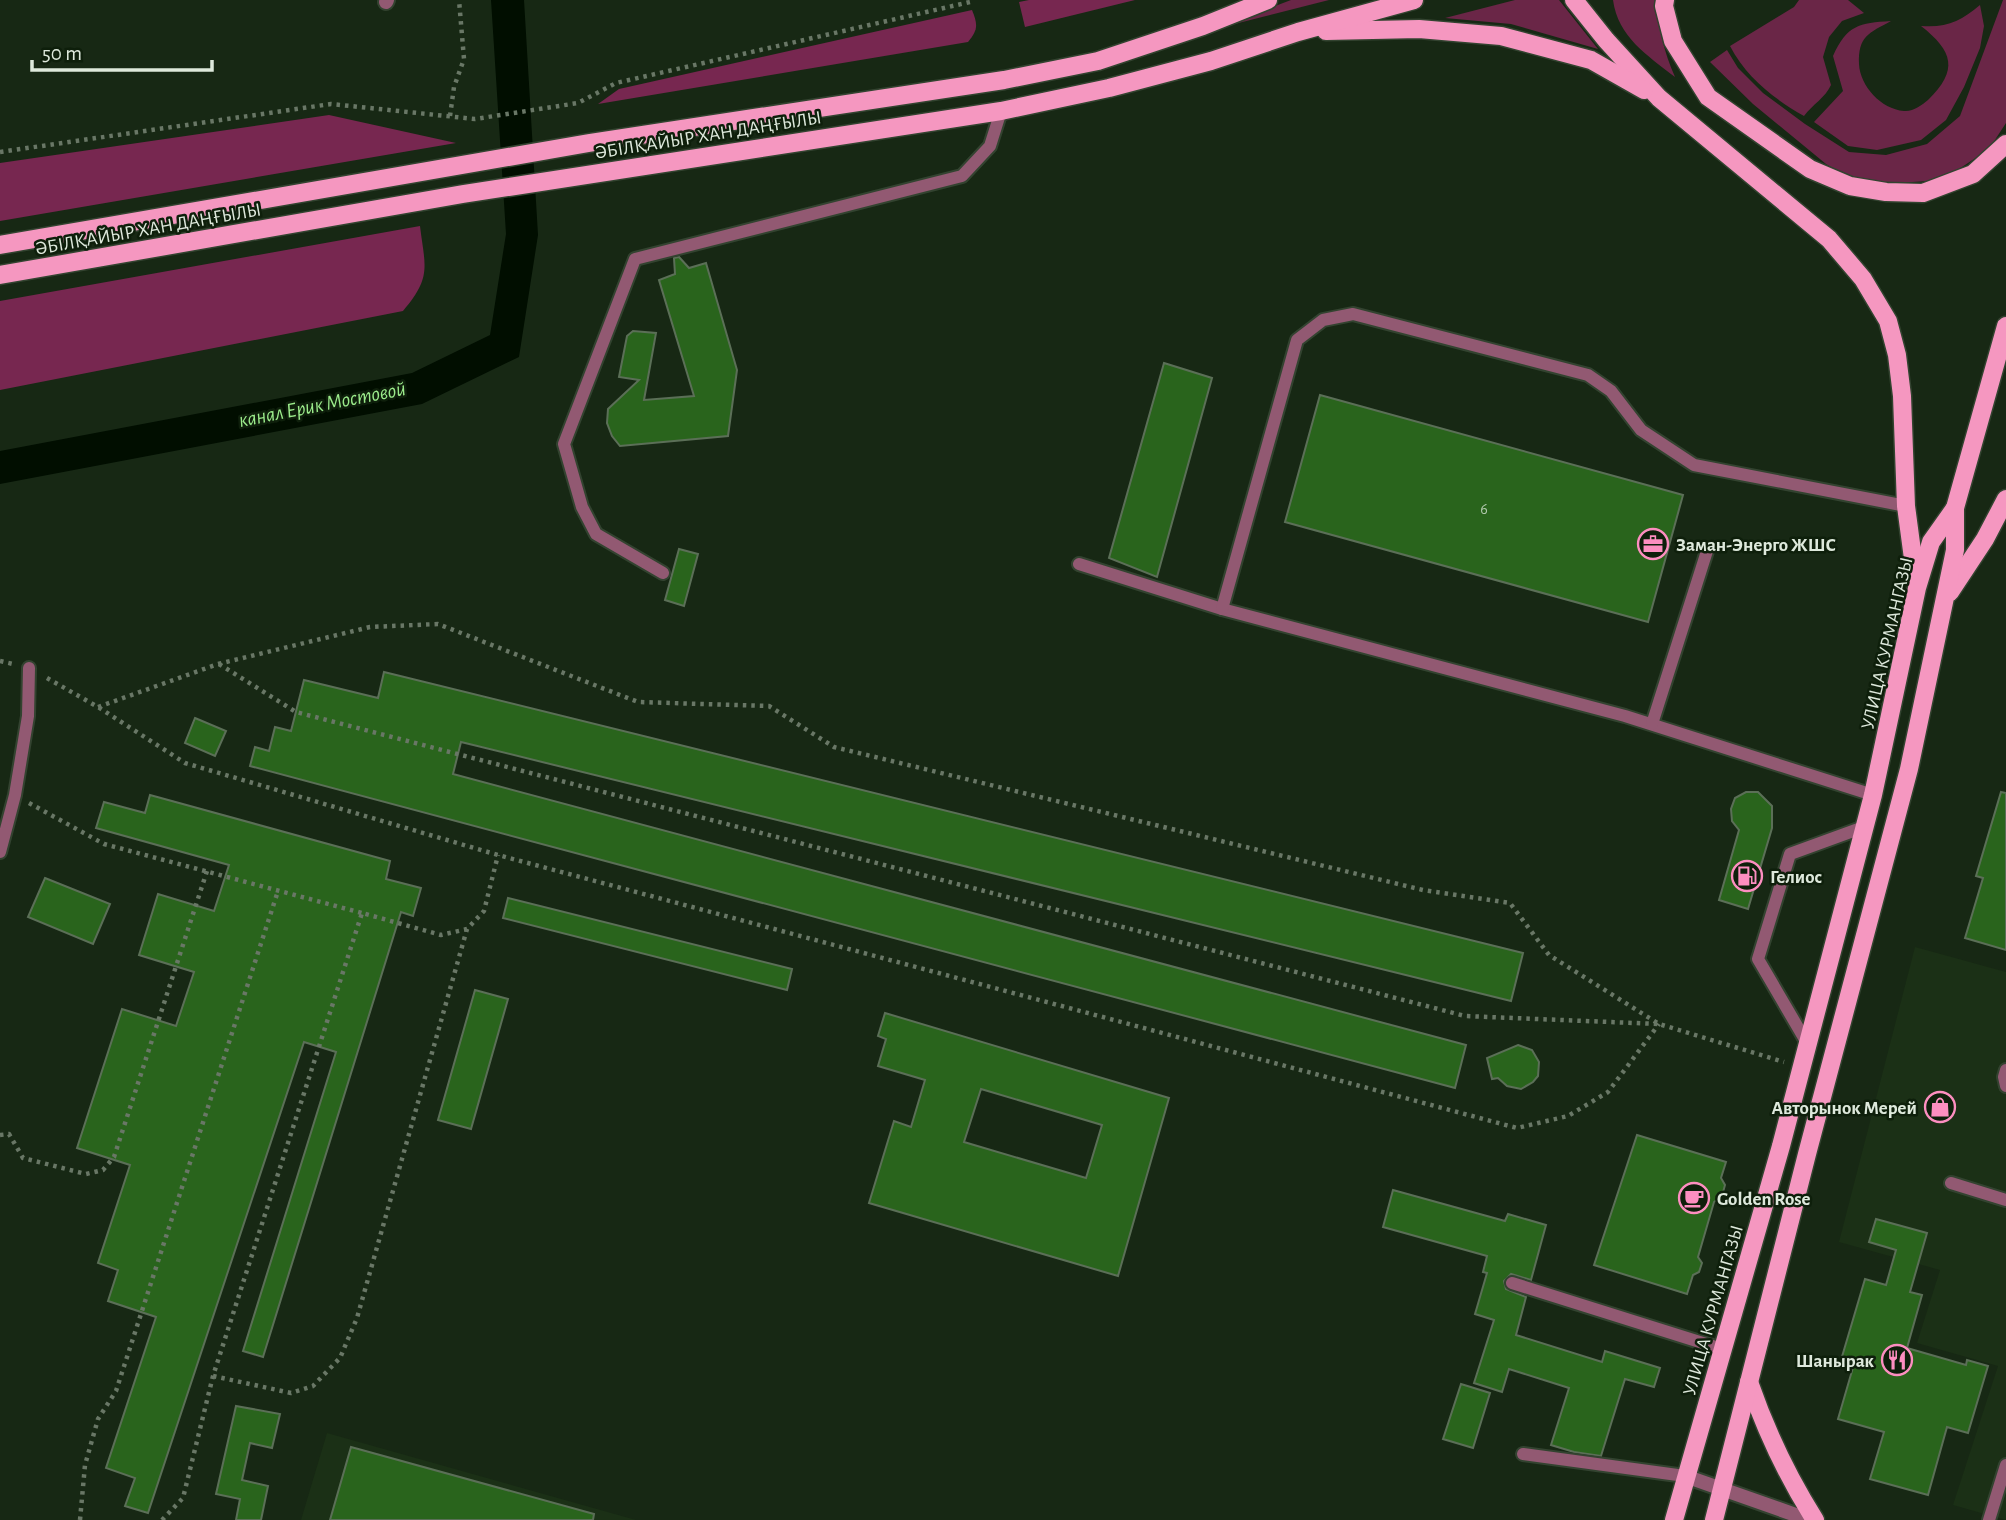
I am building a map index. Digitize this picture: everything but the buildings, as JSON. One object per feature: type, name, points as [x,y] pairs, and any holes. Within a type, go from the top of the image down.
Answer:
[{"type":"main road","name":"ӘБІЛҚАЙЫР ХАН ДАҢҒЫЛЫ","points":[[0,245],[589,143],[1004,80],[1098,61],[1203,26],[1268,0]]},
{"type":"main road","name":"ӘБІЛҚАЙЫР ХАН ДАҢҒЫЛЫ","points":[[0,275],[463,194],[1001,111],[1122,85],[1414,0]]},
{"type":"main road","points":[[1574,0],[1659,98],[1829,239],[1863,279],[1888,321],[1897,355],[1902,396],[1906,506],[1917,588]]},
{"type":"main road","points":[[1665,0],[1664,6],[1673,41],[1708,97],[1810,169],[1850,186],[1886,192],[1923,193],[1973,174],[2006,144]]},
{"type":"main road","points":[[1298,32],[1419,29],[1501,36],[1591,60],[1659,98]]},
{"type":"main road","name":"УЛИЦА КУРМАНГАЗЫ","points":[[1891,834],[1955,550],[1955,508],[2006,326]]},
{"type":"main road","points":[[1944,600],[1985,539],[2006,499]]},
{"type":"main road","name":"УЛИЦА КУРМАНГАЗЫ","points":[[1674,1520],[1801,1068],[1873,795],[1917,588],[1931,542],[1955,508]]},
{"type":"main road","points":[[1864,827],[1870,836],[1876,839],[1891,834]]},
{"type":"main road","points":[[1714,1520],[1891,834]]},
{"type":"main road","points":[[1809,1036],[1819,1025],[1826,1025],[1837,1037]]},
{"type":"main road","points":[[1753,1241],[1766,1254],[1783,1249]]},
{"type":"main road","points":[[1749,1382],[1764,1423],[1812,1520]]},
{"type":"street","points":[[1685,1476],[1812,1520]]},
{"type":"lane","points":[[663,573],[596,534],[582,507],[564,444],[635,259],[962,176],[990,146],[1001,111]]},
{"type":"lane","points":[[1222,609],[1297,340],[1323,320],[1353,314],[1588,375],[1611,391],[1641,430],[1694,466],[1906,506]]},
{"type":"lane","points":[[1652,724],[1707,551]]},
{"type":"lane","points":[[1079,564],[1222,609],[1652,724],[1873,795]]},
{"type":"lane","points":[[0,852],[15,795],[28,716],[29,668]]},
{"type":"lane","points":[[1809,1036],[1758,959],[1790,854],[1864,827]]},
{"type":"lane","points":[[2006,1070],[2006,1086]]},
{"type":"lane","points":[[1951,1183],[2006,1200]]},
{"type":"lane","points":[[1512,1283],[1722,1349]]},
{"type":"lane","points":[[1523,1454],[1685,1476]]},
{"type":"lane","points":[[1989,1520],[2006,1465]]},
{"type":"path","points":[[450,116],[454,88],[464,59],[459,0]]},
{"type":"path","points":[[0,152],[331,103],[475,119],[578,103],[616,83],[970,2]]},
{"type":"path","points":[[98,707],[218,664],[370,627],[438,624],[638,702],[769,706],[834,747],[1423,890],[1510,903],[1549,955],[1659,1024]]},
{"type":"path","points":[[0,661],[29,668],[98,707],[186,763],[498,855],[1517,1128],[1567,1116],[1608,1092],[1659,1024]]},
{"type":"path","points":[[218,664],[296,712],[1465,1016],[1659,1024],[1801,1068]]},
{"type":"path","points":[[15,795],[104,844],[441,935],[467,929]]},
{"type":"path","points":[[213,1376],[291,1394],[313,1386],[340,1359],[356,1318],[467,929],[484,911],[498,855]]},
{"type":"path","points":[[0,1135],[9,1134],[23,1158],[86,1174],[103,1170],[114,1157],[207,871]]},
{"type":"path","points":[[80,1520],[85,1465],[98,1419],[117,1391],[278,891]]},
{"type":"path","points":[[162,1520],[184,1498],[213,1376],[362,913]]},
{"type":"shaded area","points":[[1135,0],[1025,27],[1019,2]]},
{"type":"shaded area","points":[[1291,0],[1329,0],[1215,29]]},
{"type":"shaded area","points":[[1515,0],[1559,0],[1598,49],[1511,24],[1445,18]]},
{"type":"shaded area","points":[[1613,0],[1660,0],[1662,39],[1675,77],[1644,53],[1627,35]]},
{"type":"shaded area","points":[[1799,0],[1848,0],[1864,13],[1842,21],[1829,37],[1823,57],[1831,85],[1826,94],[1804,116],[1762,86],[1744,68],[1730,46],[1794,7]]},
{"type":"shaded area","points":[[2003,0],[2006,0],[2006,123],[1989,149],[1959,169],[1928,181],[1881,184],[1852,180],[1826,164],[1753,104],[1710,62],[1727,50],[1738,68],[1763,93],[1805,124],[1849,152],[1886,155],[1927,144],[1960,116]]},
{"type":"shaded area","points":[[1980,5],[1984,26],[1980,48],[1964,87],[1946,120],[1921,140],[1877,150],[1848,146],[1814,122],[1843,91],[1833,56],[1849,32],[1862,25],[1891,21],[1866,36],[1860,47],[1860,72],[1868,88],[1880,101],[1896,109],[1911,110],[1926,102],[1938,89],[1948,70],[1945,52],[1921,26],[1939,26],[1953,22]]},
{"type":"shaded area","points":[[972,10],[976,27],[968,42],[598,104],[619,89]]},
{"type":"shaded area","points":[[329,115],[456,143],[0,221],[0,163]]},
{"type":"shaded area","points":[[420,226],[424,271],[419,289],[403,311],[0,390],[0,301]]},
{"type":"shaded area","name":"Авторынок Мерей","points":[[1915,947],[2006,972],[2006,1520],[1953,1505],[1998,1366],[1917,1343],[1940,1270],[1839,1242]]},
{"type":"shaded area","points":[[327,1433],[636,1520],[301,1520]]},
{"type":"water","name":"канал Ерик Мостовой","points":[[491,0],[524,0],[538,235],[519,357],[422,404],[0,484],[0,451],[412,373],[490,335],[506,234]]},
{"type":"place","name":"Заман-Энерго ЖШС","points":[[1653,544]]},
{"type":"place","name":"Гелиос","points":[[1747,876]]},
{"type":"place","name":"Авторынок Мерей","points":[[1940,1107]]},
{"type":"place","name":"Golden Rose","points":[[1694,1198]]},
{"type":"place","name":"Шанырак","points":[[1897,1360]]}]
